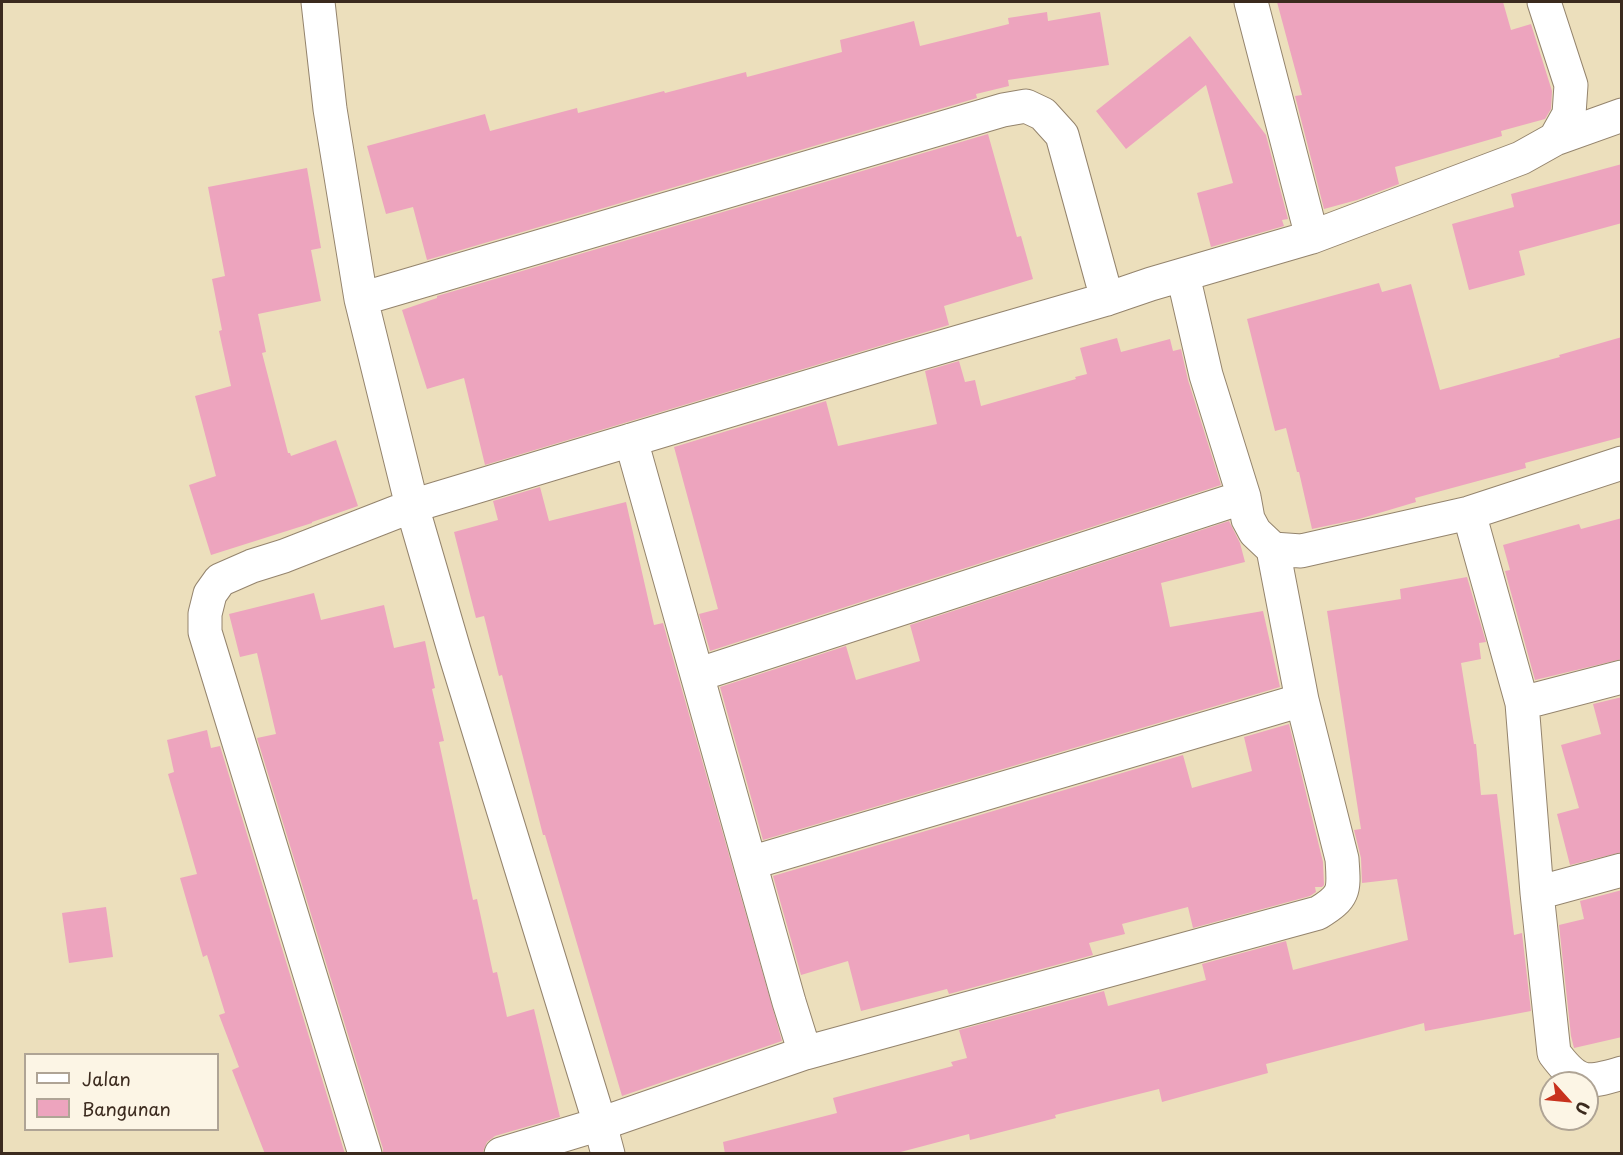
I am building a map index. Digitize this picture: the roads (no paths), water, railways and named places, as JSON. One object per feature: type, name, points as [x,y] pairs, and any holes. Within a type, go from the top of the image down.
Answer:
[{"type":"street","points":[[318,2],[330,110],[361,299],[412,506],[604,1139]]},
{"type":"street","points":[[1251,2],[1312,237]]},
{"type":"street","points":[[1544,2],[1571,85],[1569,114],[1555,139]]},
{"type":"street","points":[[361,299],[1003,110],[1026,106],[1043,114],[1062,135],[1107,299]]},
{"type":"street","points":[[364,1154],[206,632],[205,614],[210,594],[220,580],[412,506],[900,358],[1312,237],[1521,158],[1555,139],[1622,115]]},
{"type":"street","points":[[501,1154],[604,1139],[805,1053],[1318,913],[1334,903],[1344,886],[1342,859],[1302,700],[1273,549],[1255,532],[1248,519],[1244,497],[1206,375],[1184,275]]},
{"type":"street","points":[[631,440],[805,1053]]},
{"type":"street","points":[[1273,549],[1301,551],[1469,513],[1622,463]]},
{"type":"street","points":[[697,675],[1244,497]]},
{"type":"street","points":[[1469,513],[1522,703],[1554,1053],[1566,1070],[1580,1078],[1595,1081],[1622,1073]]},
{"type":"street","points":[[1522,703],[1622,677]]},
{"type":"street","points":[[750,863],[1302,700]]},
{"type":"street","points":[[1538,892],[1622,870]]}]
